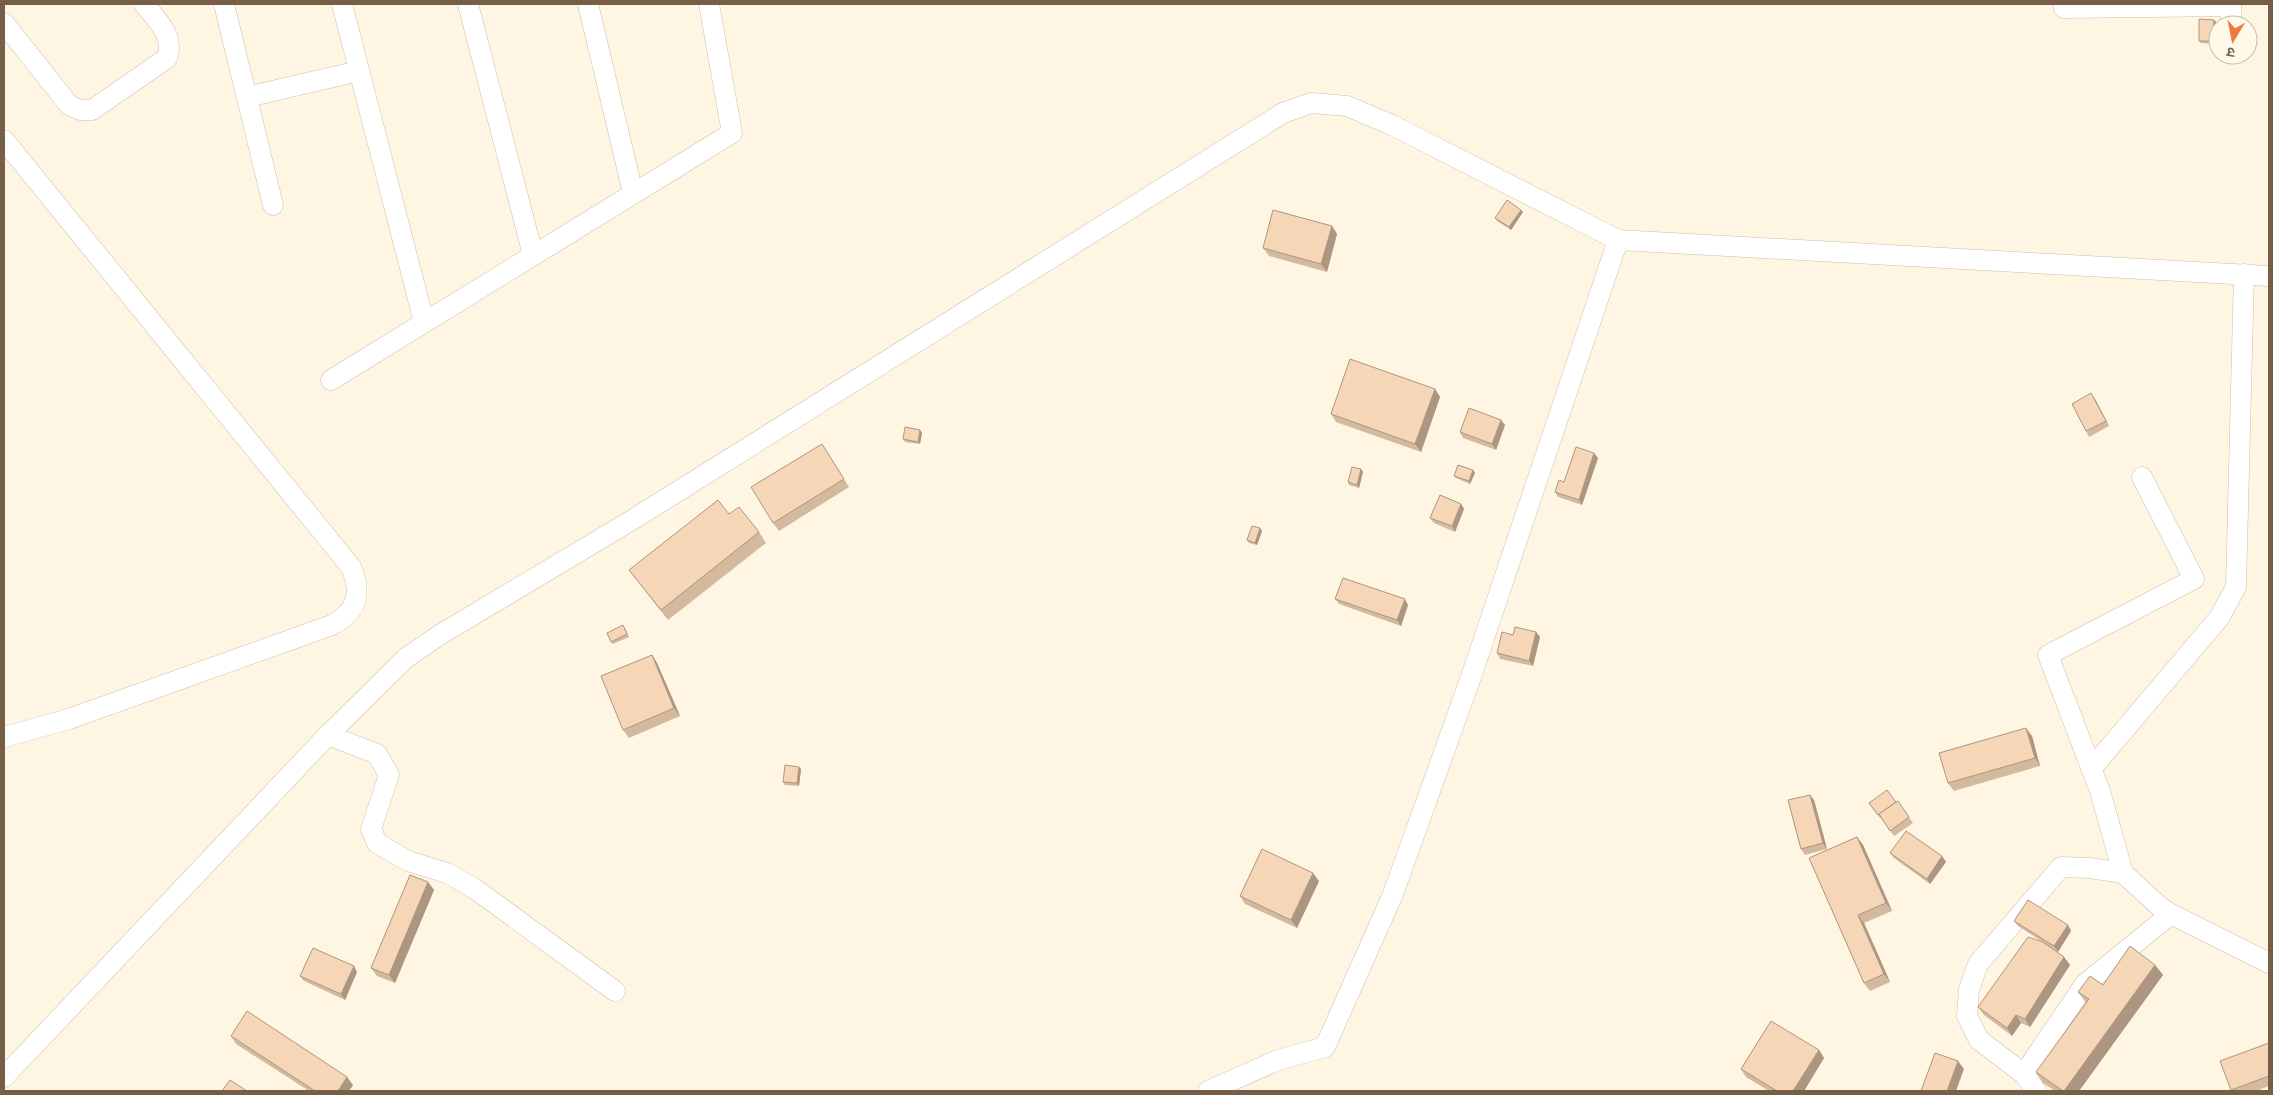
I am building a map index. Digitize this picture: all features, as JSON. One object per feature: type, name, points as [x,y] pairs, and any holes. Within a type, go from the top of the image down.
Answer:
[{"type":"street","points":[[4,23],[69,105],[80,110],[92,110],[168,58],[171,48],[169,36],[144,4]]},
{"type":"street","points":[[224,4],[272,205]]},
{"type":"street","points":[[342,4],[424,322]]},
{"type":"street","points":[[468,4],[533,255]]},
{"type":"street","points":[[588,4],[634,193]]},
{"type":"street","points":[[330,380],[732,133],[709,4]]},
{"type":"street","points":[[2064,4],[2064,8],[2231,12]]},
{"type":"street","points":[[247,97],[360,71]]},
{"type":"street","points":[[4,1077],[328,734],[406,658],[438,636],[632,520],[1283,113],[1311,103],[1347,106],[1392,125],[1618,240],[2269,276]]},
{"type":"street","points":[[4,140],[351,567],[357,589],[351,611],[343,619],[332,625],[70,719],[4,737]]},
{"type":"street","points":[[1208,1091],[1278,1060],[1325,1047],[1393,894],[1471,678],[1618,240]]},
{"type":"street","points":[[2092,768],[2219,618],[2236,587],[2244,274]]},
{"type":"street","points":[[2142,477],[2194,579],[2048,655],[2092,768],[2111,825],[2123,873],[2159,906],[2171,914],[2269,963]]},
{"type":"street","points":[[328,734],[377,754],[389,775],[371,829],[377,843],[408,861],[447,873],[475,889],[615,991]]},
{"type":"street","points":[[2036,1091],[2024,1074],[1979,1040],[1967,1016],[1969,989],[1978,964],[2061,867],[2090,868],[2123,873]]},
{"type":"street","points":[[2024,1074],[2085,984],[2171,914]]},
{"type":"building","points":[[2199,19],[2208,20],[2208,41],[2199,41]]},
{"type":"building","points":[[1507,200],[1521,210],[1509,227],[1495,218]]},
{"type":"building","points":[[1273,210],[1332,226],[1321,264],[1263,248]]},
{"type":"building","points":[[1350,359],[1435,389],[1415,444],[1331,414]]},
{"type":"building","points":[[2091,393],[2106,421],[2086,431],[2072,404]]},
{"type":"building","points":[[1469,408],[1501,420],[1492,444],[1460,432]]},
{"type":"building","points":[[905,427],[920,430],[918,442],[903,439]]},
{"type":"building","points":[[822,444],[844,479],[773,523],[751,487]]},
{"type":"building","points":[[1576,447],[1594,453],[1579,500],[1555,492],[1559,480],[1564,482]]},
{"type":"building","points":[[1458,465],[1473,470],[1469,481],[1454,476]]},
{"type":"building","points":[[1352,467],[1361,469],[1357,485],[1348,482]]},
{"type":"building","points":[[1440,495],[1461,504],[1452,526],[1430,518]]},
{"type":"building","points":[[718,500],[729,514],[739,507],[759,532],[661,610],[629,570]]},
{"type":"building","points":[[1252,526],[1260,528],[1255,543],[1247,540]]},
{"type":"building","points":[[1343,578],[1405,599],[1397,620],[1335,599]]},
{"type":"building","points":[[623,625],[627,634],[611,642],[607,633]]},
{"type":"building","points":[[1515,627],[1536,632],[1529,661],[1497,653],[1502,632],[1513,635]]},
{"type":"building","points":[[652,655],[674,708],[623,730],[601,676]]},
{"type":"building","points":[[2026,728],[2035,758],[1948,783],[1939,753]]},
{"type":"building","points":[[785,765],[799,767],[797,783],[783,782]]},
{"type":"building","points":[[1887,790],[1896,802],[1878,815],[1869,803]]},
{"type":"building","points":[[1810,795],[1823,843],[1801,849],[1788,800]]},
{"type":"building","points":[[1898,801],[1909,817],[1890,831],[1879,814]]},
{"type":"building","points":[[1906,831],[1942,856],[1927,879],[1890,853]]},
{"type":"building","points":[[1857,837],[1886,903],[1858,915],[1884,974],[1864,983],[1809,858]]},
{"type":"building","points":[[1262,849],[1313,873],[1291,920],[1240,896]]},
{"type":"building","points":[[410,875],[428,882],[389,975],[371,968]]},
{"type":"building","points":[[2028,900],[2068,925],[2054,946],[2014,921]]},
{"type":"building","points":[[2028,937],[2043,942],[2064,957],[2025,1019],[2016,1015],[2007,1028],[1978,1007]]},
{"type":"building","points":[[2130,946],[2155,965],[2063,1091],[2036,1072],[2089,999],[2078,992],[2090,976],[2103,985]]},
{"type":"building","points":[[313,948],[354,966],[341,994],[300,976]]},
{"type":"building","points":[[247,1011],[347,1077],[338,1091],[315,1091],[231,1036]]},
{"type":"building","points":[[1771,1021],[1819,1050],[1793,1091],[1777,1091],[1741,1069]]},
{"type":"building","points":[[2269,1043],[2269,1076],[2231,1090],[2220,1061]]},
{"type":"building","points":[[1935,1053],[1958,1061],[1947,1091],[1921,1091]]},
{"type":"building","points":[[230,1080],[247,1091],[222,1091]]}]
